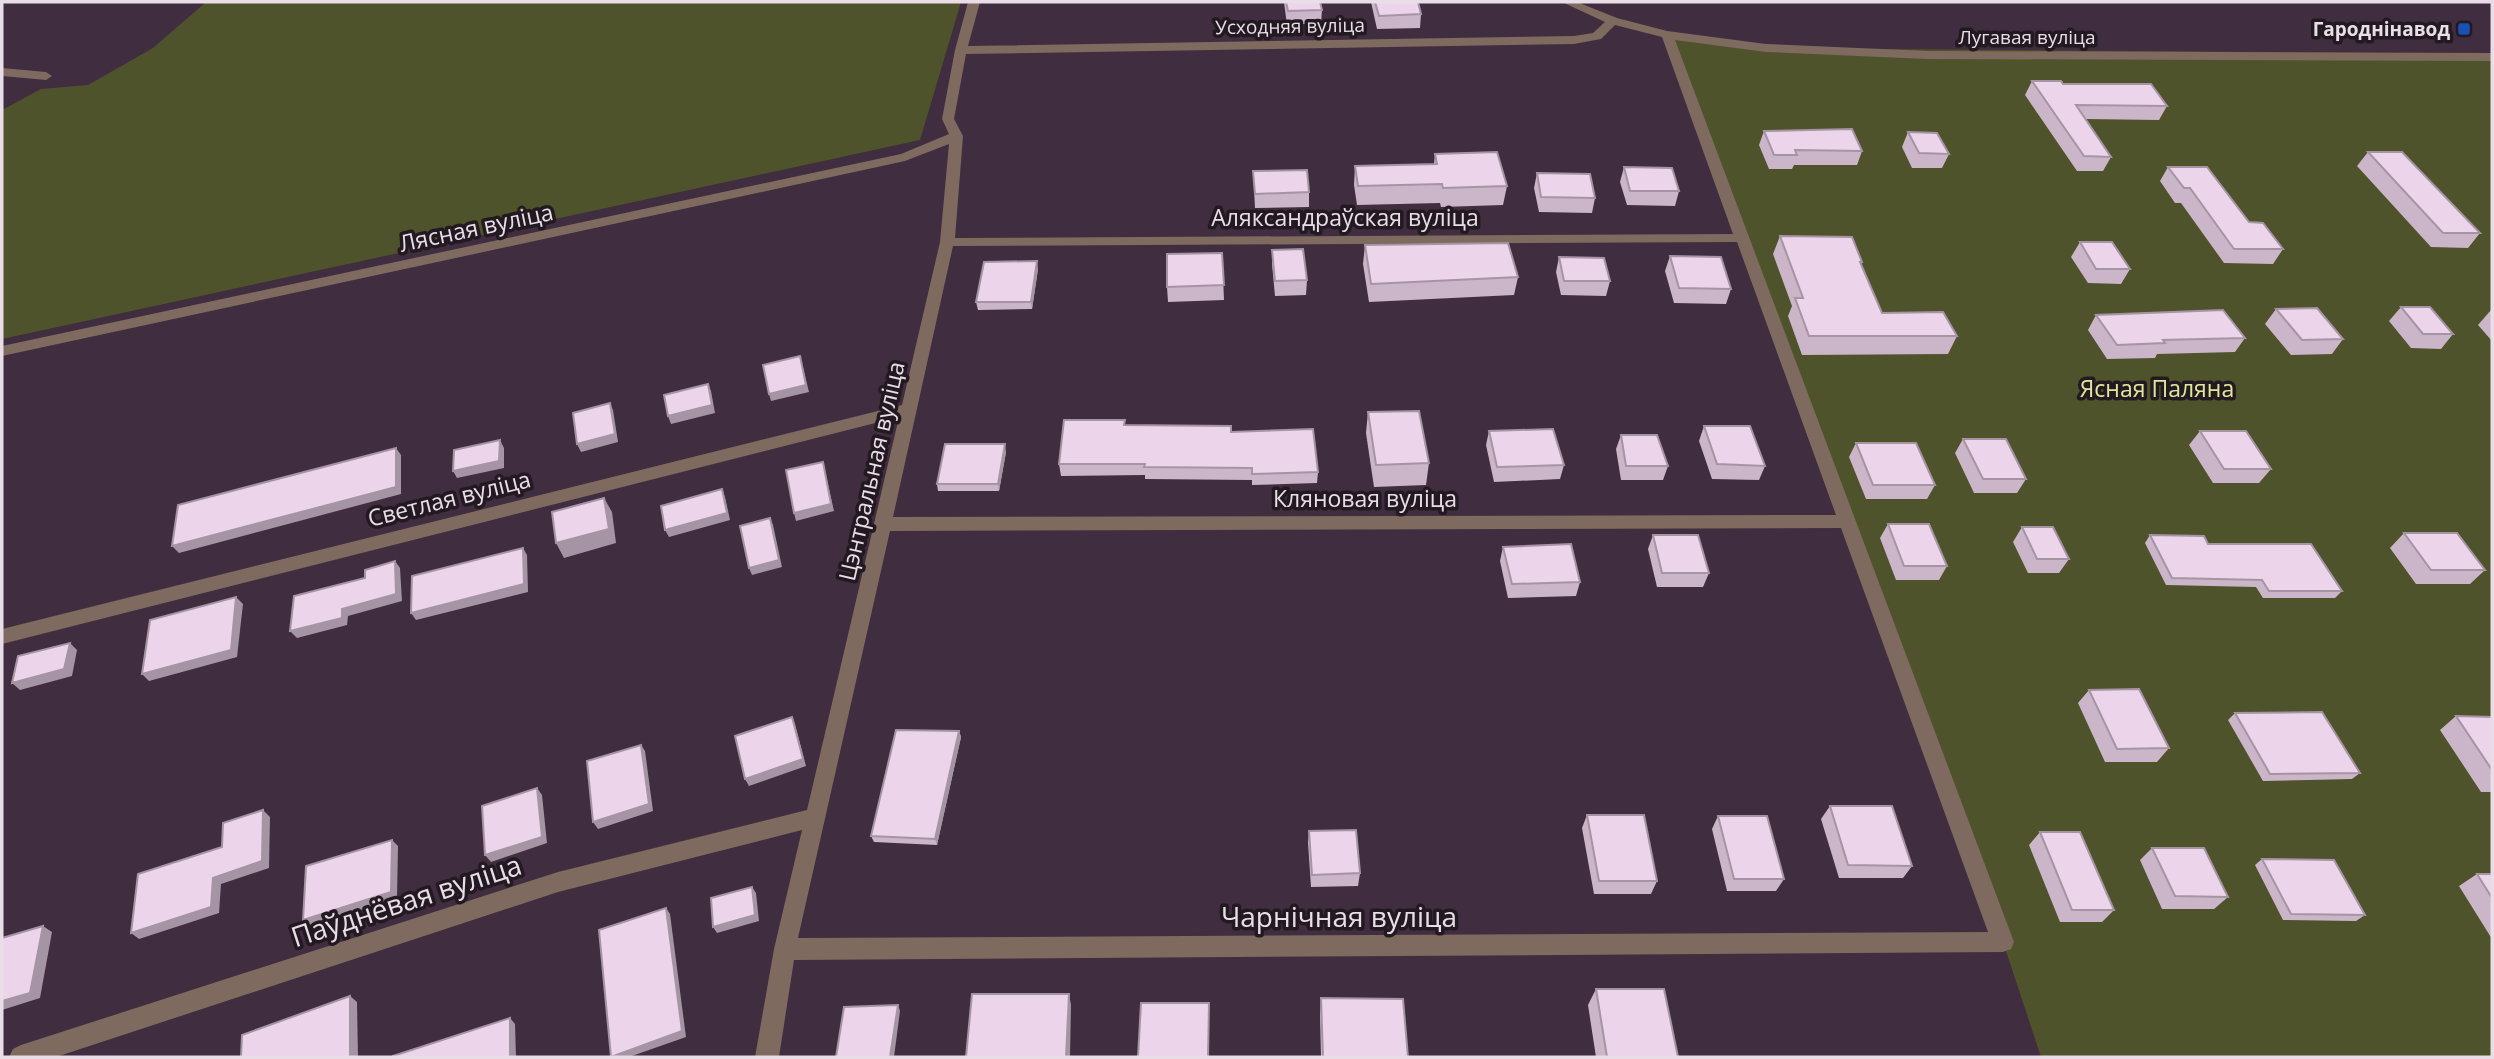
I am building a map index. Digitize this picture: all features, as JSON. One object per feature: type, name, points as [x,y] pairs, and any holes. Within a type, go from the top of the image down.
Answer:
[{"type":"street","name":"Цэнтральная вуліца","points":[[785,949],[947,242],[956,136],[948,119],[961,50],[974,2]]},
{"type":"street","name":"Лугавая вуліца","points":[[1568,2],[1613,21],[1667,35],[1766,48],[1927,55],[2492,57]]},
{"type":"street","name":"Усходняя вуліца","points":[[961,50],[1574,40],[1597,36],[1613,21]]},
{"type":"street","points":[[1667,35],[1847,521]]},
{"type":"street","points":[[2,72],[46,76]]},
{"type":"street","name":"Лясная вуліца","points":[[2,351],[892,160],[956,136]]},
{"type":"street","name":"Аляксандраўская вуліца","points":[[947,242],[1742,238]]},
{"type":"street","name":"Светлая вуліца","points":[[2,636],[909,409]]},
{"type":"street","name":"Кляновая вуліца","points":[[882,524],[1847,521]]},
{"type":"street","name":"Чарнічная вуліца","points":[[785,949],[2003,942],[1847,521]]},
{"type":"street","name":"Паўднёвая вуліца","points":[[21,1057],[558,882],[815,817]]},
{"type":"street","points":[[766,1057],[785,949]]},
{"type":"green space","points":[[206,2],[961,2],[920,140],[2,339],[2,110],[41,89],[88,85],[153,48]]},
{"type":"green space","name":"Ясная Паляна","points":[[1667,35],[1766,48],[2492,54],[2492,1057],[2041,1057],[2003,942]]},
{"type":"building","points":[[1286,2],[1320,2],[1322,10],[1288,11]]},
{"type":"building","points":[[1375,2],[1418,2],[1421,14],[1379,16]]},
{"type":"building","points":[[2032,81],[2061,81],[2063,84],[2151,84],[2167,106],[2076,105],[2111,157],[2084,156]]},
{"type":"building","points":[[1852,129],[1862,151],[1795,150],[1797,155],[1774,155],[1764,131]]},
{"type":"building","points":[[1908,132],[1937,133],[1949,154],[1919,153]]},
{"type":"building","points":[[1497,152],[1507,186],[1358,186],[1355,166],[1437,164],[1435,154]]},
{"type":"building","points":[[2368,152],[2402,152],[2480,233],[2443,233]]},
{"type":"building","points":[[1624,167],[1672,168],[1679,191],[1630,191]]},
{"type":"building","points":[[2168,167],[2207,167],[2249,222],[2263,223],[2283,249],[2234,249],[2190,188],[2184,188]]},
{"type":"building","points":[[1307,170],[1309,192],[1255,194],[1253,171]]},
{"type":"building","points":[[1537,173],[1590,174],[1595,198],[1541,197]]},
{"type":"building","points":[[1780,236],[1852,237],[1882,313],[1943,312],[1957,336],[1809,336],[1795,298],[1803,298]]},
{"type":"building","points":[[2080,242],[2112,242],[2130,269],[2096,269]]},
{"type":"building","points":[[1508,243],[1518,277],[1371,284],[1365,245]]},
{"type":"building","points":[[1303,249],[1307,280],[1275,281],[1272,250]]},
{"type":"building","points":[[1222,253],[1224,285],[1167,287],[1167,254]]},
{"type":"building","points":[[1670,256],[1721,257],[1731,289],[1679,288]]},
{"type":"building","points":[[1559,257],[1604,258],[1610,281],[1564,281]]},
{"type":"building","points":[[1037,261],[1031,302],[976,302],[984,262]]},
{"type":"building","points":[[2401,307],[2430,307],[2453,334],[2423,334]]},
{"type":"building","points":[[2317,308],[2343,339],[2302,340],[2276,309]]},
{"type":"building","points":[[2223,310],[2245,338],[2163,340],[2165,343],[2117,345],[2096,315]]},
{"type":"building","points":[[800,356],[806,385],[769,394],[763,365]]},
{"type":"building","points":[[708,384],[712,405],[668,416],[664,395]]},
{"type":"building","points":[[610,403],[615,434],[577,444],[573,413]]},
{"type":"building","points":[[1419,411],[1429,463],[1376,465],[1368,412]]},
{"type":"building","points":[[1064,420],[1125,420],[1124,425],[1231,426],[1231,432],[1313,429],[1318,472],[1252,474],[1252,468],[1059,464]]},
{"type":"building","points":[[1704,426],[1750,426],[1765,466],[1717,464]]},
{"type":"building","points":[[1553,429],[1564,465],[1497,467],[1489,431]]},
{"type":"building","points":[[2200,431],[2246,431],[2271,469],[2224,469]]},
{"type":"building","points":[[1621,435],[1657,435],[1668,466],[1626,466]]},
{"type":"building","points":[[1963,439],[2006,439],[2026,479],[1983,479]]},
{"type":"building","points":[[500,440],[499,461],[453,471],[454,450]]},
{"type":"building","points":[[1856,443],[1916,443],[1935,485],[1873,485]]},
{"type":"building","points":[[945,444],[1005,444],[998,484],[937,484]]},
{"type":"building","points":[[396,448],[396,487],[172,546],[178,505]]},
{"type":"building","points":[[823,462],[831,504],[794,513],[786,470]]},
{"type":"building","points":[[722,489],[727,513],[665,530],[661,506]]},
{"type":"building","points":[[604,498],[609,529],[556,543],[552,512]]},
{"type":"building","points":[[770,518],[779,560],[749,568],[740,526]]},
{"type":"building","points":[[1888,524],[1929,524],[1947,566],[1904,566]]},
{"type":"building","points":[[2022,527],[2053,527],[2069,559],[2037,559]]},
{"type":"building","points":[[2404,533],[2457,533],[2485,570],[2431,570]]},
{"type":"building","points":[[1653,535],[1698,535],[1709,573],[1662,573]]},
{"type":"building","points":[[2150,535],[2204,536],[2208,544],[2311,544],[2342,591],[2269,591],[2262,580],[2172,578]]},
{"type":"building","points":[[1571,544],[1580,582],[1512,584],[1503,547]]},
{"type":"building","points":[[523,548],[524,584],[411,613],[412,576]]},
{"type":"building","points":[[395,561],[396,594],[342,609],[342,618],[290,631],[294,596],[365,578],[365,570]]},
{"type":"building","points":[[236,597],[231,650],[142,674],[150,620]]},
{"type":"building","points":[[70,643],[64,669],[12,683],[18,656]]},
{"type":"building","points":[[2139,689],[2169,748],[2117,749],[2089,690]]},
{"type":"building","points":[[2322,712],[2360,773],[2270,774],[2235,713]]},
{"type":"building","points":[[2456,716],[2492,717],[2492,770]]},
{"type":"building","points":[[792,717],[803,759],[745,779],[735,736]]},
{"type":"building","points":[[896,730],[959,731],[935,839],[871,836]]},
{"type":"building","points":[[641,745],[649,804],[593,822],[587,761]]},
{"type":"building","points":[[537,788],[542,837],[485,855],[482,806]]},
{"type":"building","points":[[1830,806],[1892,806],[1912,866],[1848,865]]},
{"type":"building","points":[[263,810],[262,861],[213,878],[211,907],[131,933],[138,874],[222,847],[223,823]]},
{"type":"building","points":[[1587,815],[1644,815],[1657,881],[1599,881]]},
{"type":"building","points":[[1718,816],[1767,816],[1784,879],[1734,879]]},
{"type":"building","points":[[1356,830],[1360,873],[1312,875],[1309,831]]},
{"type":"building","points":[[2040,832],[2080,832],[2114,910],[2072,910]]},
{"type":"building","points":[[392,840],[391,892],[303,920],[306,866]]},
{"type":"building","points":[[2152,848],[2204,848],[2228,897],[2175,896]]},
{"type":"building","points":[[2262,859],[2334,860],[2365,915],[2291,914]]},
{"type":"building","points":[[2477,874],[2492,874],[2492,898]]},
{"type":"building","points":[[752,887],[755,915],[713,927],[711,898]]},
{"type":"building","points":[[666,908],[682,1031],[611,1057],[599,930]]},
{"type":"building","points":[[43,926],[30,993],[2,1001],[2,938]]},
{"type":"building","points":[[1596,989],[1664,989],[1678,1057],[1607,1057]]},
{"type":"building","points":[[972,994],[1069,994],[1066,1057],[966,1057]]},
{"type":"building","points":[[350,996],[350,1057],[241,1057],[242,1035]]},
{"type":"building","points":[[1321,998],[1403,999],[1408,1057],[1323,1057]]},
{"type":"building","points":[[1141,1003],[1209,1003],[1208,1057],[1138,1057]]},
{"type":"building","points":[[898,1005],[890,1057],[836,1057],[844,1007]]},
{"type":"building","points":[[510,1018],[510,1057],[393,1057],[393,1056]]},
{"type":"place","name":"Гароднінавод","points":[[2464,29]]}]
